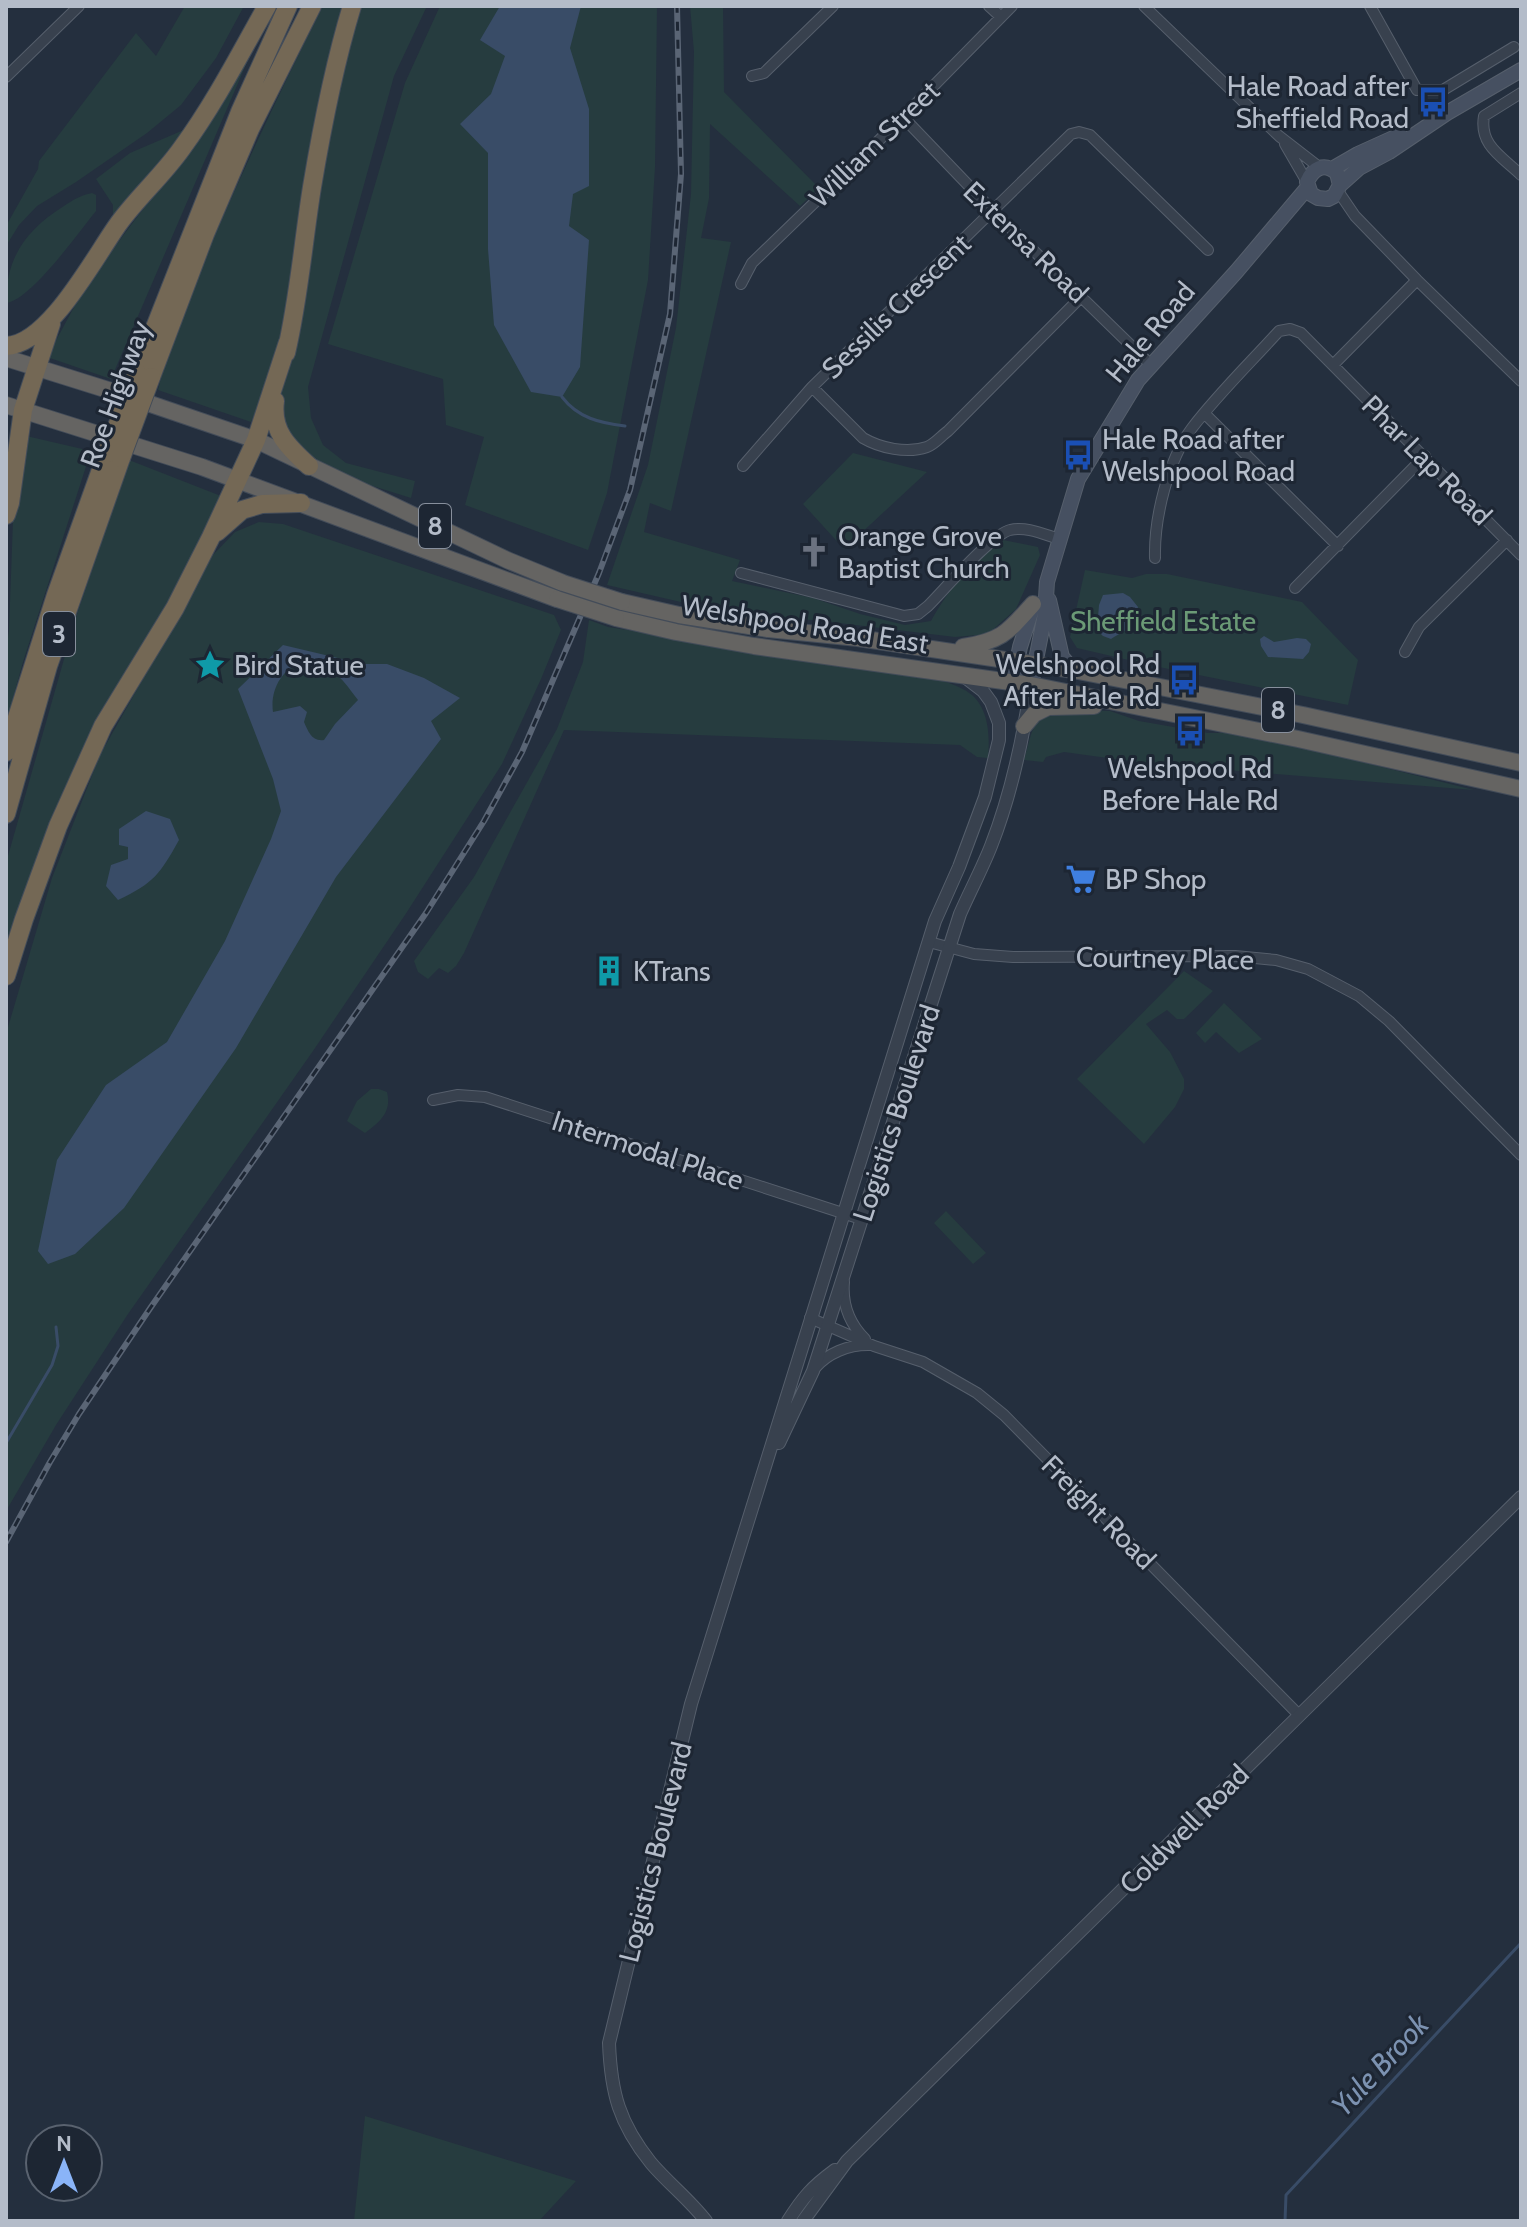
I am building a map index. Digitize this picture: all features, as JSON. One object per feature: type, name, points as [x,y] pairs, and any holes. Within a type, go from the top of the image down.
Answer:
[{"type":"highway","points":[[6,515],[10,503],[14,407],[35,367],[54,318],[121,220],[198,126],[267,6]]},
{"type":"highway","name":"Roe Highway","points":[[144,375],[240,112],[288,6]]},
{"type":"highway","name":"Roe Highway","points":[[6,752],[56,595],[110,449],[250,129],[312,6]]},
{"type":"highway","points":[[309,466],[286,446],[274,423],[275,397],[300,279],[330,91],[352,6]]},
{"type":"highway","points":[[6,346],[34,336],[54,318]]},
{"type":"highway","points":[[6,976],[58,826],[103,726],[175,608],[211,537],[256,440],[288,342]]},
{"type":"highway","name":"8","points":[[6,358],[35,367]]},
{"type":"highway","name":"Welshpool Road East","points":[[35,367],[256,440],[507,560],[622,602],[679,615],[768,629],[858,638],[1073,670],[1303,715],[1521,763]]},
{"type":"highway","name":"8","points":[[14,407],[110,449]]},
{"type":"highway","name":"Roe Highway","points":[[6,814],[110,449]]},
{"type":"highway","name":"Welshpool Road East","points":[[110,449],[237,480],[616,618],[754,646],[1031,685],[1521,789]]},
{"type":"highway","points":[[211,537],[242,510],[262,504],[301,503]]},
{"type":"highway","points":[[946,650],[999,639],[1033,604]]},
{"type":"highway","name":"8","points":[[1024,726],[1040,710],[1048,707],[1094,706],[1206,730],[1233,726]]},
{"type":"main road","name":"Hale Road","points":[[1031,685],[1047,587],[1078,479],[1138,380],[1283,219],[1323,190],[1521,70]]},
{"type":"main road","name":"Hale Road","points":[[1326,168],[1447,113]]},
{"type":"main road","points":[[1326,168],[1340,178],[1323,190],[1311,173],[1326,168]]},
{"type":"main road","name":"Hale Road","points":[[1013,682],[1033,604],[1047,587]]},
{"type":"main road","points":[[1047,587],[1062,657],[1073,670]]},
{"type":"street","points":[[6,77],[79,6]]},
{"type":"street","points":[[752,76],[764,73],[833,6]]},
{"type":"street","points":[[989,6],[1001,17]]},
{"type":"street","name":"William Street","points":[[741,284],[752,263],[1012,6]]},
{"type":"street","points":[[1144,6],[1279,136],[1323,190],[1355,216],[1521,381]]},
{"type":"street","points":[[1370,6],[1417,90],[1443,90],[1514,47]]},
{"type":"street","points":[[1521,93],[1484,116],[1482,128],[1485,140],[1521,175]]},
{"type":"street","name":"Extensa Road","points":[[903,117],[993,211],[1151,365]]},
{"type":"street","name":"Sessilis Crescent","points":[[1082,296],[930,446],[908,449],[871,443],[812,387],[1066,137],[1075,132],[1095,139],[1208,250]]},
{"type":"street","points":[[1279,136],[1326,168]]},
{"type":"street","points":[[1333,365],[1417,280]]},
{"type":"street","name":"Phar Lap Road","points":[[1205,414],[1279,331],[1290,329],[1301,333],[1521,555]]},
{"type":"street","points":[[743,466],[812,387]]},
{"type":"street","points":[[1155,558],[1156,526],[1170,473],[1191,430],[1205,414],[1338,546]]},
{"type":"street","points":[[1295,588],[1425,456]]},
{"type":"street","points":[[741,573],[904,616],[918,614],[928,606],[994,539],[1007,530],[1025,529],[1059,539]]},
{"type":"street","points":[[1405,652],[1419,627],[1507,540]]},
{"type":"street","name":"Logistics Boulevard","points":[[718,2221],[702,2216],[651,2163],[628,2129],[612,2086],[609,2043],[691,1704],[929,942],[985,797],[997,751],[999,723],[991,702],[983,691],[960,674]]},
{"type":"street","name":"Logistics Boulevard","points":[[764,1474],[813,1369],[960,914],[1000,820],[1020,748],[1031,685]]},
{"type":"street","name":"Courtney Place","points":[[929,942],[974,954],[1013,957],[1235,956],[1276,960],[1308,969],[1359,996],[1389,1021],[1521,1155]]},
{"type":"street","name":"Intermodal Place","points":[[433,1100],[458,1095],[485,1097],[861,1219]]},
{"type":"street","points":[[845,1268],[845,1307],[863,1338],[874,1346]]},
{"type":"street","name":"Freight Road","points":[[810,1318],[874,1346],[923,1362],[977,1393],[997,1409],[1299,1715]]},
{"type":"street","name":"Freight Road","points":[[813,1369],[843,1349],[856,1345],[874,1346]]},
{"type":"street","name":"Coldwell Road","points":[[847,2161],[1521,1497]]},
{"type":"street","points":[[788,2221],[812,2187],[847,2161]]},
{"type":"street","points":[[803,2221],[847,2161]]},
{"type":"green space","points":[[185,6],[244,6],[216,58],[181,105],[147,133],[37,206],[19,225],[6,246],[6,226],[38,169],[39,161],[136,33],[156,56]]},
{"type":"green space","points":[[323,6],[344,6],[308,155],[283,326],[272,374],[251,422],[158,390],[198,273]]},
{"type":"green space","points":[[352,6],[427,6],[394,76],[308,387],[311,418],[323,445],[346,463],[415,481],[411,498],[309,466],[273,410]]},
{"type":"green space","points":[[440,6],[657,6],[655,167],[648,280],[607,493],[588,550],[465,505],[484,437],[446,425],[443,379],[328,344],[405,83]]},
{"type":"green space","points":[[690,6],[723,6],[724,92],[819,188],[800,206],[710,124],[709,198],[701,238],[731,242],[671,511],[650,503],[644,532],[740,560],[732,581],[813,598],[905,625],[931,621],[962,576],[981,556],[1003,540],[1038,547],[1040,555],[1016,609],[988,634],[955,637],[814,620],[746,617],[607,585],[648,465],[676,328],[691,194],[694,52]]},
{"type":"green space","points":[[263,25],[111,379],[47,357],[86,285],[207,124]]},
{"type":"green space","points":[[186,129],[113,217],[113,205],[96,179],[130,153]]},
{"type":"green space","points":[[92,193],[96,195],[96,211],[41,279],[28,291],[6,303],[14,258],[29,235],[64,206]]},
{"type":"green space","points":[[22,435],[91,451],[6,723],[6,653],[13,520]]},
{"type":"green space","points":[[853,453],[927,472],[844,549],[803,504]]},
{"type":"green space","points":[[129,460],[221,496],[202,545],[139,650],[6,955],[6,863],[76,617]]},
{"type":"green space","points":[[259,522],[283,524],[554,615],[561,630],[502,764],[313,1051],[128,1314],[56,1425],[6,1511],[6,1034],[52,878],[100,755],[213,555],[235,532]]},
{"type":"green space","name":"Sheffield Estate","points":[[1085,570],[1132,578],[1167,574],[1302,602],[1358,660],[1348,705],[1077,648],[1070,637]]},
{"type":"green space","points":[[589,620],[608,627],[869,666],[941,680],[959,687],[978,701],[987,724],[988,758],[977,757],[960,745],[564,730],[464,953],[448,973],[439,968],[428,979],[418,972],[414,961],[474,877],[557,729],[583,662]]},
{"type":"green space","points":[[1066,710],[1110,711],[1139,721],[1208,733],[1246,733],[1474,790],[1151,764],[1064,752],[1046,757],[1043,762],[1024,760],[1032,732],[1039,721]]},
{"type":"green space","points":[[1184,971],[1213,991],[1184,1019],[1177,1019],[1167,1010],[1146,1024],[1170,1052],[1184,1079],[1184,1089],[1175,1107],[1144,1144],[1077,1079]]},
{"type":"green space","points":[[1224,1003],[1262,1039],[1239,1053],[1216,1032],[1205,1043],[1196,1033]]},
{"type":"green space","points":[[371,1089],[387,1092],[388,1105],[380,1120],[365,1133],[347,1121],[357,1101]]},
{"type":"green space","points":[[946,1211],[986,1253],[973,1264],[934,1223]]},
{"type":"green space","points":[[365,2116],[576,2181],[539,2221],[354,2221]]},
{"type":"water","points":[[500,6],[581,6],[570,48],[589,109],[589,186],[573,194],[569,226],[589,240],[580,367],[562,397],[531,392],[494,325],[488,249],[488,153],[460,124],[491,94],[505,56],[480,40]]},
{"type":"water","points":[[1123,593],[1138,607],[1136,615],[1130,628],[1111,639],[1097,630],[1099,605],[1103,595]]},
{"type":"water","points":[[1264,636],[1274,642],[1306,639],[1311,644],[1309,652],[1303,659],[1268,657],[1261,646],[1260,639]]},
{"type":"water","points":[[283,645],[363,664],[387,664],[424,678],[460,698],[431,721],[441,739],[336,877],[236,1048],[124,1208],[75,1254],[48,1264],[38,1251],[57,1160],[106,1085],[167,1042],[225,941],[281,811],[273,779],[238,689]],"holes":[[[303,663],[335,674],[358,700],[324,740],[311,735],[304,722],[307,712],[300,706],[273,712],[273,696],[283,675]]]},
{"type":"water","points":[[146,811],[170,819],[179,840],[155,876],[118,900],[106,886],[111,865],[128,859],[128,847],[119,845],[119,829]]},
{"type":"waterway","points":[[562,397],[575,410],[590,418],[625,426]]},
{"type":"waterway","points":[[6,1443],[52,1365],[58,1346],[56,1327]]},
{"type":"waterway","name":"Yule Brook","points":[[1285,2221],[1286,2195],[1521,1943]]},
{"type":"railway","points":[[6,1542],[79,1414],[426,913],[484,821],[522,752],[599,573],[630,490],[670,314],[681,174],[677,6]]},
{"type":"place","name":"Hale Road after Sheffield Road","points":[[1433,102]]},
{"type":"place","name":"Hale Road after Welshpool Road","points":[[1078,455]]},
{"type":"place","name":"Orange Grove Baptist Church","points":[[814,552]]},
{"type":"place","name":"Bird Statue","points":[[210,665]]},
{"type":"place","name":"Welshpool Rd After Hale Rd","points":[[1184,680]]},
{"type":"place","name":"Welshpool Rd Before Hale Rd","points":[[1190,731]]},
{"type":"place","name":"BP Shop","points":[[1081,879]]},
{"type":"place","name":"KTrans","points":[[609,971]]}]
